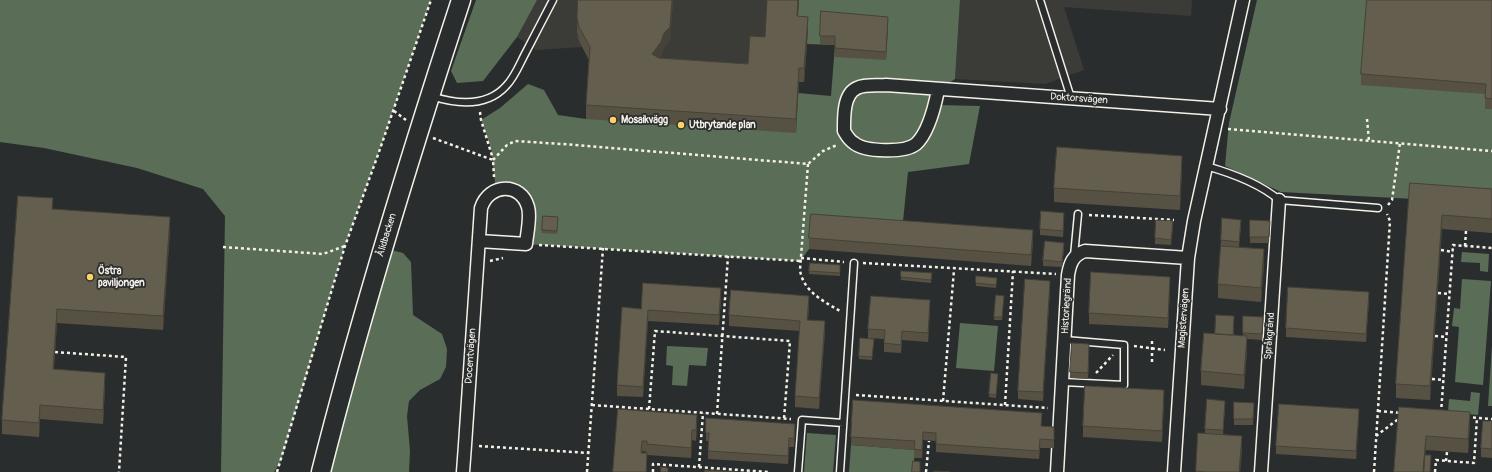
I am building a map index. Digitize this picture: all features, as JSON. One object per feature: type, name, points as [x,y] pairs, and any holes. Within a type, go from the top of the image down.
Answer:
[{"type":"main road","name":"Ålidbacken","points":[[321,472],[343,385],[419,130],[461,0]]},
{"type":"street","name":"Magistervägen","points":[[1174,472],[1188,258],[1194,220],[1220,109],[1243,0]]},
{"type":"street","name":"Doktorsvägen","points":[[848,138],[844,131],[847,101],[850,93],[857,87],[886,85],[938,90],[1220,109]]},
{"type":"street","points":[[848,138],[854,144],[865,148],[891,150],[910,148],[917,143],[923,135],[936,105],[938,90]]},
{"type":"street","points":[[479,241],[526,244],[529,209],[525,201],[514,191],[496,190]]},
{"type":"street","name":"Docentvägen","points":[[463,472],[481,208],[483,201],[489,193],[496,190]]},
{"type":"street","name":"Språkgränd","points":[[1261,472],[1279,200]]},
{"type":"street","points":[[1074,256],[1084,251],[1188,258]]},
{"type":"street","name":"Historiegränd","points":[[1057,472],[1062,409],[1068,275],[1069,266],[1074,256]]},
{"type":"lane","points":[[430,95],[452,102],[465,104],[480,101],[494,95],[506,87],[516,72],[553,0]]},
{"type":"lane","points":[[1040,0],[1071,98]]},
{"type":"lane","points":[[1206,166],[1249,182],[1272,194],[1279,200],[1381,209]]},
{"type":"lane","points":[[1074,256],[1078,214]]},
{"type":"lane","points":[[840,472],[854,263]]},
{"type":"lane","points":[[1063,382],[1124,385],[1124,345],[1065,340]]},
{"type":"lane","points":[[798,472],[802,420],[843,423]]},
{"type":"path","points":[[277,472],[345,246],[394,111],[431,0]]},
{"type":"path","points":[[480,101],[481,120],[493,160],[496,190]]},
{"type":"path","points":[[394,111],[429,137],[493,160]]},
{"type":"path","points":[[1367,119],[1369,141]]},
{"type":"path","points":[[1216,126],[1228,130],[1492,151]]},
{"type":"path","points":[[848,138],[823,151],[808,164],[801,277],[806,286],[814,294],[850,318]]},
{"type":"path","points":[[493,160],[507,144],[515,141],[808,164]]},
{"type":"path","points":[[1374,472],[1390,221],[1381,209],[1392,200],[1400,143]]},
{"type":"path","points":[[1078,214],[1174,220]]},
{"type":"path","points":[[1465,246],[1466,231]]},
{"type":"path","points":[[526,244],[954,270],[1013,271],[1068,275]]},
{"type":"path","points":[[1434,415],[1441,415],[1453,245],[1492,248]]},
{"type":"path","points":[[223,247],[323,254],[345,246]]},
{"type":"path","points":[[587,472],[603,248]]},
{"type":"path","points":[[1440,250],[1453,252]]},
{"type":"path","points":[[717,414],[728,256]]},
{"type":"path","points":[[944,401],[954,270]]},
{"type":"path","points":[[1005,405],[1013,271]]},
{"type":"path","points":[[1438,293],[1450,294]]},
{"type":"path","points":[[649,409],[655,331],[723,336],[790,341],[784,419]]},
{"type":"path","points":[[1435,336],[1447,336]]},
{"type":"path","points":[[1152,341],[1152,363]]},
{"type":"path","points":[[55,352],[126,357],[120,472]]},
{"type":"path","points":[[1432,379],[1444,380]]},
{"type":"path","points":[[845,395],[1062,409]]},
{"type":"path","points":[[931,407],[932,400]]},
{"type":"path","points":[[592,405],[802,420]]},
{"type":"path","points":[[1376,436],[1406,413],[1378,411]]},
{"type":"path","points":[[700,467],[703,413]]},
{"type":"path","points":[[1463,417],[1492,419]]},
{"type":"path","points":[[1435,472],[1436,460],[1474,463],[1477,418]]},
{"type":"path","points":[[926,472],[929,441]]},
{"type":"path","points":[[465,445],[589,453]]},
{"type":"path","points":[[1446,461],[1447,452]]},
{"type":"path","points":[[653,472],[653,464],[769,472]]},
{"type":"path","points":[[694,467],[694,472]]},
{"type":"shaded area","points":[[537,0],[799,0],[808,31],[804,82],[799,82],[796,133],[586,119],[590,61],[582,47],[536,50],[517,37]]},
{"type":"shaded area","points":[[960,0],[1192,0],[1191,16],[1064,7],[1084,70],[1045,84],[955,79]]},
{"type":"green space","points":[[0,0],[431,0],[345,246],[281,461],[274,472],[221,472],[225,216],[203,189],[137,168],[44,148],[0,142]]},
{"type":"green space","points":[[476,0],[537,0],[517,37],[483,81],[457,83],[451,71]]},
{"type":"green space","points":[[799,0],[960,0],[955,79],[938,90],[936,105],[980,106],[969,164],[908,172],[902,231],[811,224],[809,249],[800,261],[526,244],[525,201],[496,190],[491,148],[481,120],[500,108],[528,84],[544,90],[558,115],[586,119],[798,93],[831,96],[835,45],[807,44],[797,30]]},
{"type":"green space","points":[[1257,0],[1492,0],[1492,203],[1281,192],[1225,166],[1229,123]]},
{"type":"green space","points":[[383,248],[403,253],[411,262],[413,315],[442,334],[447,349],[446,367],[440,379],[420,390],[409,401],[407,416],[410,451],[409,472],[321,472]]},
{"type":"green space","points":[[1462,252],[1489,254],[1488,272],[1480,271],[1480,263],[1461,262]]},
{"type":"green space","points":[[1462,279],[1491,281],[1483,385],[1455,382],[1459,327],[1452,326],[1454,308],[1460,309]]},
{"type":"green space","points":[[960,323],[998,326],[994,371],[956,368]]},
{"type":"green space","points":[[1492,345],[1492,406],[1488,406]]},
{"type":"green space","points":[[667,346],[708,348],[706,366],[689,365],[687,386],[672,385],[673,366],[666,365]]},
{"type":"green space","points":[[1471,392],[1480,393],[1478,415],[1448,412],[1449,399],[1470,401]]},
{"type":"green space","points":[[807,433],[836,435],[833,472],[804,472]]},
{"type":"green space","points":[[851,445],[915,450],[913,472],[849,472]]},
{"type":"building","points":[[578,0],[672,0],[670,27],[664,33],[661,42],[652,54],[659,58],[748,64],[750,36],[765,37],[767,0],[798,0],[797,16],[808,17],[804,68],[799,68],[796,119],[586,105],[590,47],[579,27],[577,17]]},
{"type":"building","points":[[1367,0],[1492,0],[1492,99],[1485,98],[1486,84],[1361,74]]},
{"type":"building","points":[[821,11],[888,17],[886,52],[835,48],[835,36],[820,36]]},
{"type":"building","points":[[1057,147],[1182,156],[1180,196],[1054,188]]},
{"type":"building","points":[[1410,183],[1492,189],[1492,219],[1442,215],[1430,386],[1396,384]]},
{"type":"building","name":"Östra paviljongen","points":[[18,196],[53,198],[52,209],[170,217],[163,316],[57,309],[53,369],[105,373],[103,410],[40,405],[39,423],[2,420]]},
{"type":"building","points":[[1041,211],[1064,213],[1063,231],[1040,229]]},
{"type":"building","points":[[811,214],[1033,230],[1031,255],[809,238]]},
{"type":"building","points":[[543,216],[558,217],[557,231],[542,230]]},
{"type":"building","points":[[1222,218],[1241,220],[1239,242],[1221,240]]},
{"type":"building","points":[[1156,220],[1173,221],[1171,240],[1155,238]]},
{"type":"building","points":[[1250,220],[1270,221],[1269,237],[1250,237]]},
{"type":"building","points":[[1045,241],[1064,243],[1062,262],[1043,260]]},
{"type":"building","points":[[1221,246],[1264,249],[1261,288],[1218,284]]},
{"type":"building","points":[[810,263],[840,265],[840,273],[809,271]]},
{"type":"building","points":[[901,271],[932,273],[931,280],[901,277]]},
{"type":"building","points":[[1091,272],[1170,277],[1168,318],[1089,313]]},
{"type":"building","points":[[976,276],[997,278],[996,285],[976,283]]},
{"type":"building","points":[[1025,279],[1050,281],[1043,392],[1018,391]]},
{"type":"building","points":[[643,283],[721,288],[719,315],[648,310],[643,387],[617,385],[622,307],[641,309]]},
{"type":"building","points":[[1288,287],[1369,292],[1366,334],[1286,328]]},
{"type":"building","points":[[731,290],[809,296],[807,320],[825,321],[819,398],[795,396],[800,321],[729,315]]},
{"type":"building","points":[[996,295],[1004,296],[1002,317],[994,317]]},
{"type":"building","points":[[871,296],[930,300],[928,333],[902,331],[901,345],[884,343],[885,330],[868,329]]},
{"type":"building","points":[[1216,315],[1234,316],[1233,335],[1215,334]]},
{"type":"building","points":[[1243,316],[1263,317],[1262,334],[1243,333]]},
{"type":"building","points":[[1204,333],[1247,336],[1244,375],[1201,371]]},
{"type":"building","points":[[860,338],[874,339],[872,357],[859,356]]},
{"type":"building","points":[[1072,343],[1089,344],[1088,373],[1070,372]]},
{"type":"building","points":[[991,373],[998,374],[996,395],[989,394]]},
{"type":"building","points":[[1085,386],[1164,390],[1162,431],[1083,426]]},
{"type":"building","points":[[1207,399],[1225,401],[1223,430],[1205,429]]},
{"type":"building","points":[[853,400],[1042,413],[1041,426],[1054,427],[1054,440],[1040,439],[1039,451],[936,444],[936,433],[923,432],[922,450],[914,449],[915,441],[851,437]]},
{"type":"building","points":[[1234,402],[1254,403],[1253,419],[1234,419]]},
{"type":"building","points":[[1279,404],[1359,409],[1356,451],[1276,446]]},
{"type":"building","points":[[1399,407],[1470,412],[1468,439],[1426,436],[1423,472],[1394,472]]},
{"type":"building","points":[[618,409],[697,415],[696,430],[692,430],[691,448],[647,444],[647,441],[642,441],[641,453],[647,453],[646,472],[613,472]]},
{"type":"building","points":[[706,418],[795,424],[794,439],[789,438],[788,456],[708,451],[709,433],[706,433]]},
{"type":"building","points":[[1483,421],[1492,421],[1492,449],[1481,448]]},
{"type":"building","points":[[1198,433],[1242,436],[1239,472],[1196,471]]},
{"type":"building","points":[[1425,455],[1431,455],[1430,472],[1424,472]]},
{"type":"building","points":[[913,461],[920,462],[920,472],[912,472]]},
{"type":"building","points":[[661,467],[668,468],[668,472],[661,472]]},
{"type":"building","points":[[705,470],[737,472],[705,472]]},
{"type":"place","name":"Mosaikvägg","points":[[613,120]]},
{"type":"place","name":"Utbrytande plan","points":[[681,125]]},
{"type":"place","name":"Östra paviljongen","points":[[90,277]]}]
